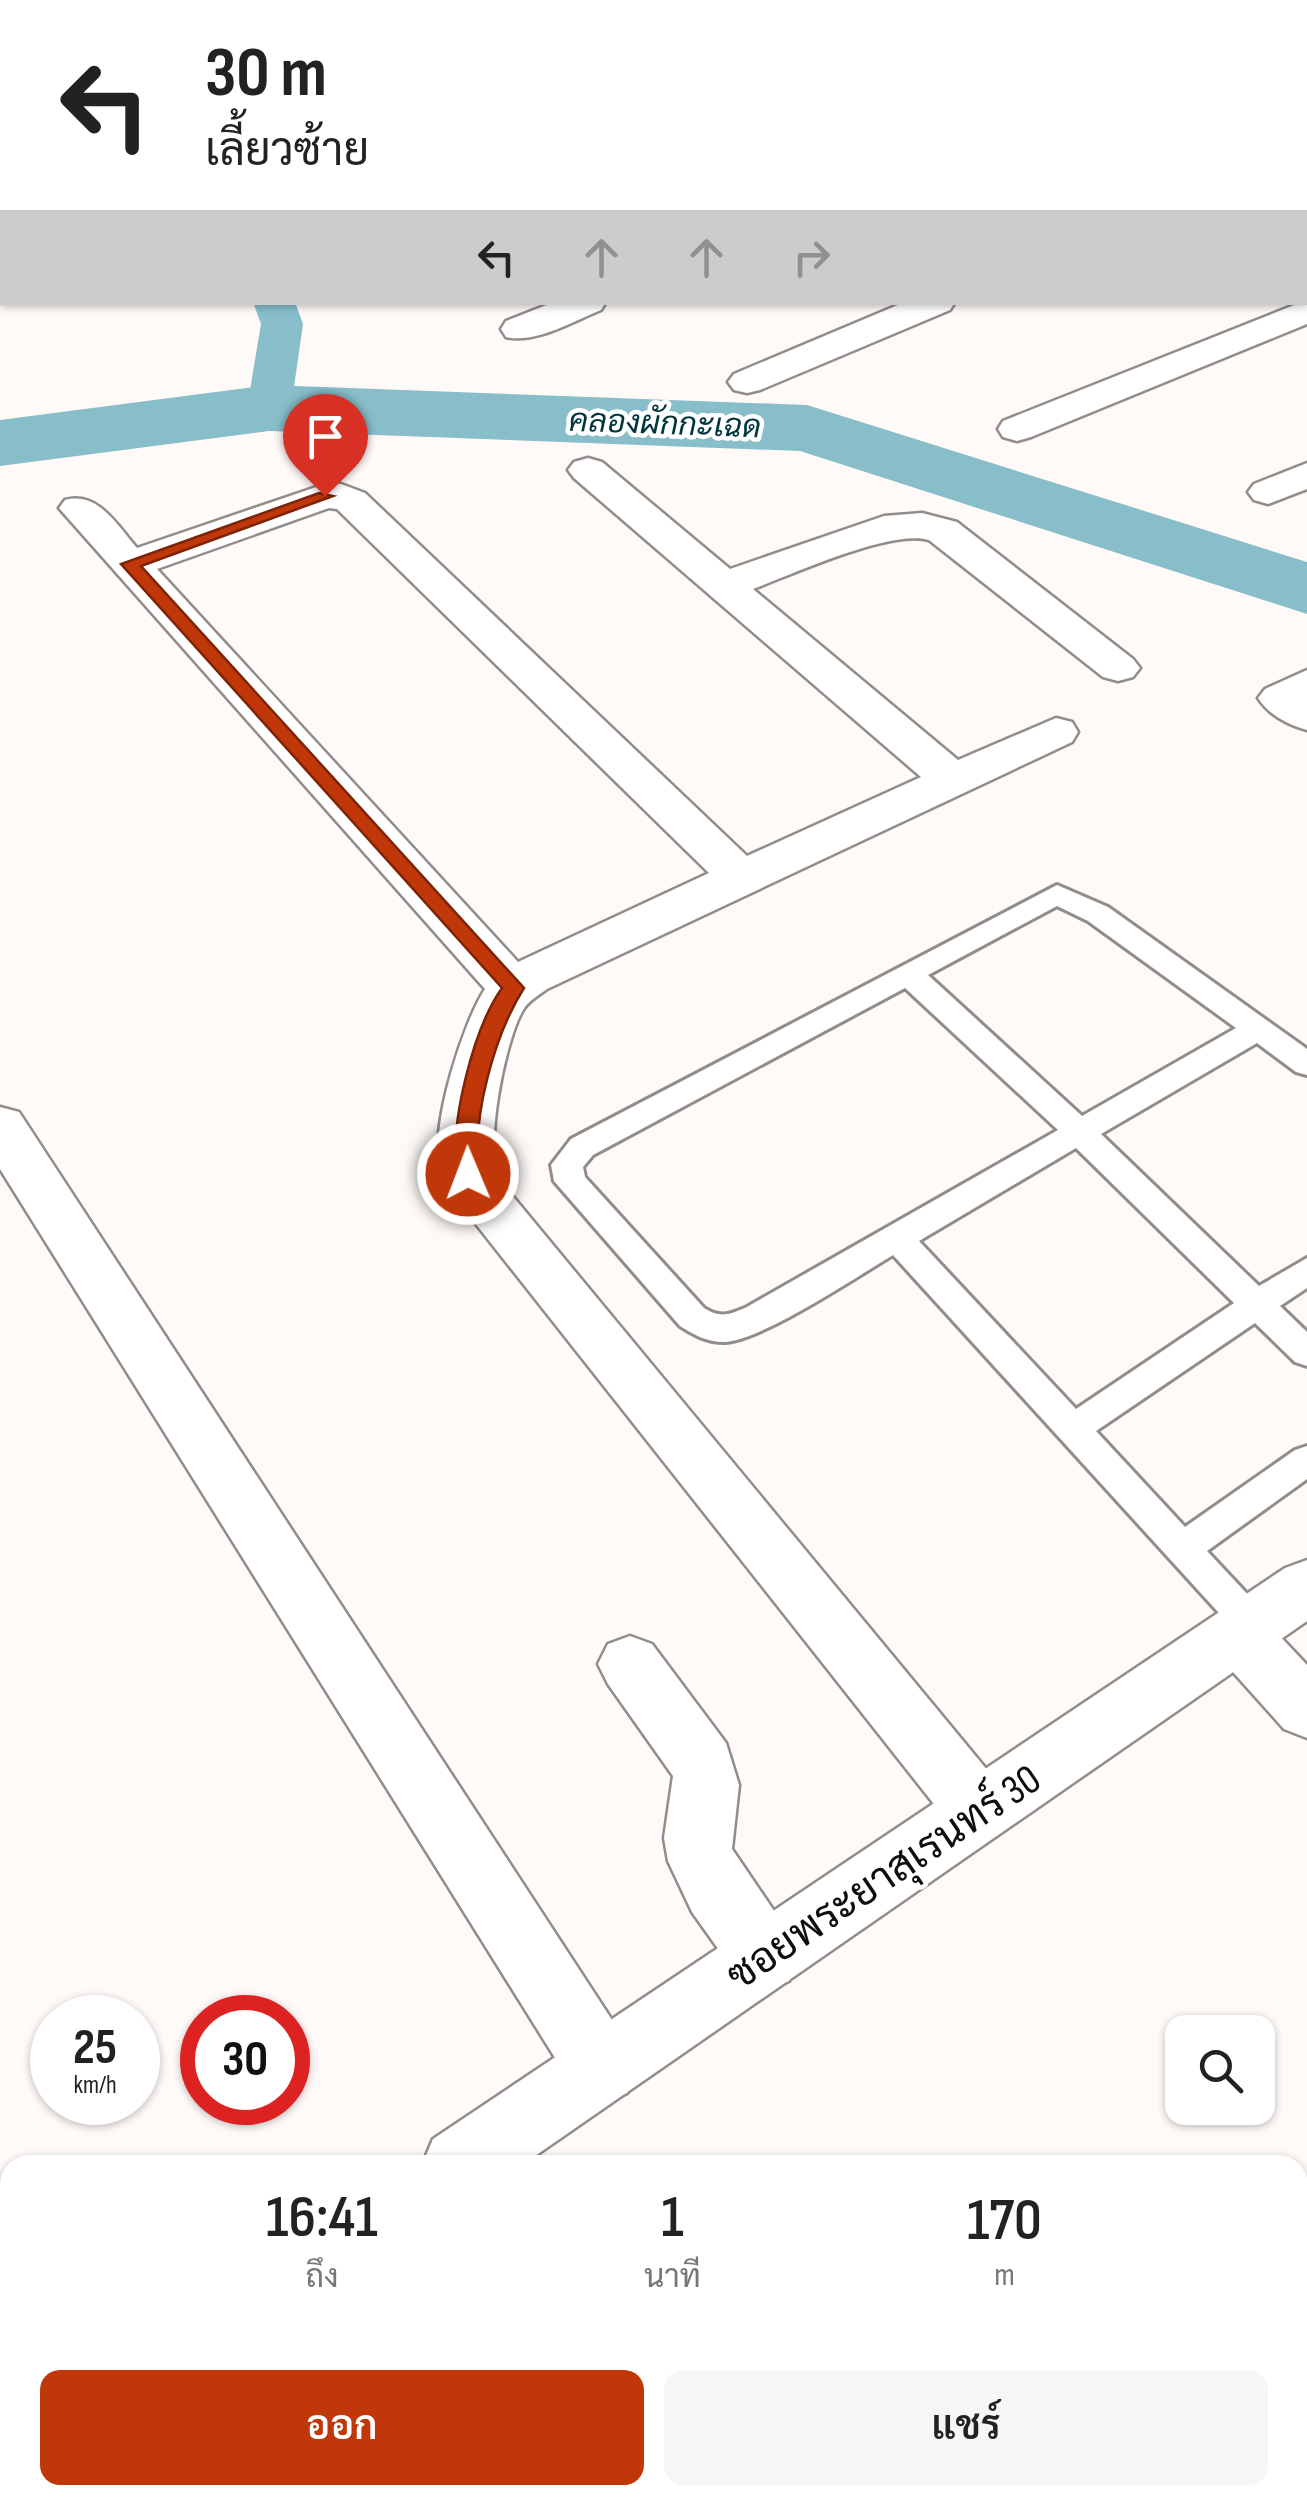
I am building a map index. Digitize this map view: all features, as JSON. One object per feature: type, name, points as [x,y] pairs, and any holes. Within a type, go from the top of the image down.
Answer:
[{"type":"street","points":[[518,329],[580,305]]},
{"type":"street","points":[[747,382],[930,305]]},
{"type":"street","points":[[1017,429],[1307,310]]},
{"type":"street","points":[[588,470],[952,779]]},
{"type":"street","points":[[1268,492],[1307,474]]},
{"type":"street","points":[[130,564],[325,496],[352,501],[741,877]]},
{"type":"street","points":[[80,508],[513,988]]},
{"type":"street","points":[[724,585],[884,528],[922,525],[943,532],[1118,668]]},
{"type":"street","points":[[980,1810],[468,1174],[465,1154],[469,1115],[497,1010],[513,988],[543,968],[1056,732]]},
{"type":"street","points":[[0,1126],[602,2068]]},
{"type":"street","name":"ซอยพระยาสุเรนทร์ 30","points":[[474,2155],[1307,1587]]},
{"type":"street","points":[[1245,1629],[1307,1709]]},
{"type":"street","points":[[630,1664],[703,1764],[710,1780],[698,1818],[698,1849],[704,1868],[765,1957]]},
{"type":"lane","points":[[1257,1028],[897,1238],[728,1329],[708,1327],[692,1317],[570,1182],[567,1165],[582,1147],[1057,894],[1098,914],[1257,1028],[1307,1064]]},
{"type":"lane","points":[[906,973],[1080,1132],[1307,1353]]},
{"type":"lane","points":[[897,1238],[1183,1548],[1245,1629]]},
{"type":"lane","points":[[1073,1429],[1307,1271]]},
{"type":"lane","points":[[1183,1548],[1307,1460]]},
{"type":"waterway","points":[[269,408],[282,324],[275,305]]},
{"type":"waterway","name":"คลองผักกะเฉด","points":[[0,443],[269,408],[807,428],[1307,589]]},
{"type":"route","points":[[325,496],[130,564],[513,988],[497,1010],[469,1115],[465,1154],[468,1174]]}]
